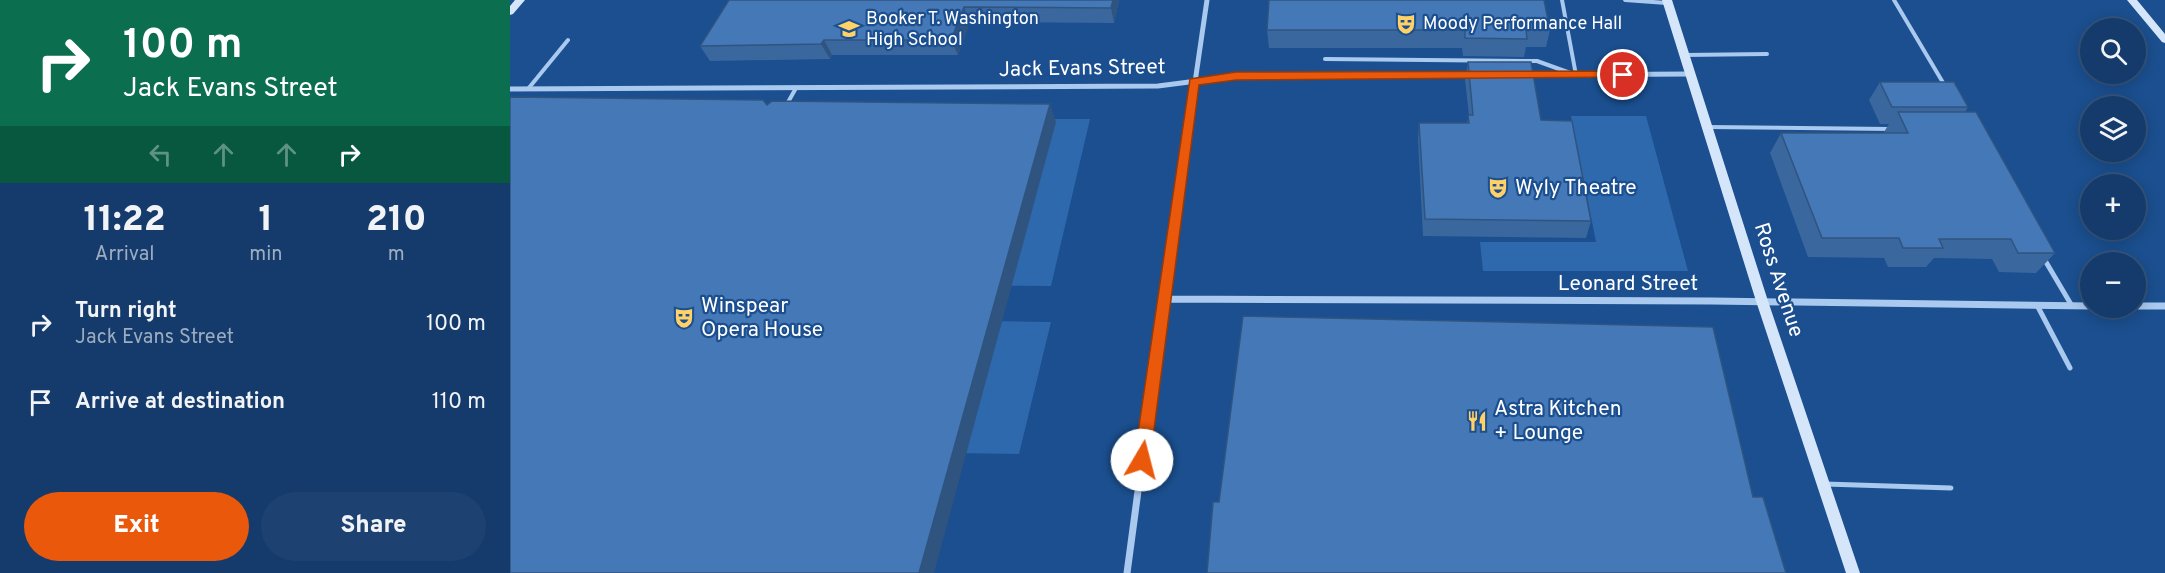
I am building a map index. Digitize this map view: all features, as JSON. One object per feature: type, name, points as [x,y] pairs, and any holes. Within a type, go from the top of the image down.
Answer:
[{"type":"main road","points":[[510,12],[520,0]]},
{"type":"main road","points":[[2132,0],[2165,40]]},
{"type":"main road","name":"Ross Avenue","points":[[1667,2],[1762,301],[1853,573]]},
{"type":"street","points":[[1127,573],[1194,81],[1208,0]]},
{"type":"street","points":[[1517,75],[1690,74]]},
{"type":"street","name":"Jack Evans Street","points":[[510,89],[1158,86],[1236,76],[1482,75]]},
{"type":"street","name":"Leonard Street","points":[[1164,299],[1762,301],[2080,306]]},
{"type":"street","points":[[2146,306],[2165,306]]},
{"type":"lane","points":[[1562,0],[1576,75]]},
{"type":"lane","points":[[1625,0],[1667,2]]},
{"type":"lane","points":[[1894,0],[1948,92]]},
{"type":"lane","points":[[528,89],[568,40]]},
{"type":"lane","points":[[1684,55],[1767,54]]},
{"type":"lane","points":[[1325,59],[1537,61],[1576,75]]},
{"type":"lane","points":[[783,112],[796,88]]},
{"type":"lane","points":[[533,95],[538,89]]},
{"type":"lane","points":[[1707,127],[1902,129]]},
{"type":"lane","points":[[2040,253],[2072,306]]},
{"type":"lane","points":[[2038,307],[2070,368]]},
{"type":"lane","points":[[1824,484],[1951,488]]},
{"type":"shaded area","points":[[1571,116],[1646,116],[1688,271],[1483,271],[1480,242],[1596,242]]},
{"type":"shaded area","points":[[998,119],[1090,119],[1051,286],[944,285]]},
{"type":"shaded area","points":[[933,320],[1051,322],[1019,454],[889,452]]},
{"type":"building","points":[[729,0],[1113,0],[1111,8],[964,7],[951,40],[824,40],[821,44],[700,46]]},
{"type":"building","name":"Moody Performance Hall","points":[[1269,0],[1544,0],[1550,30],[1526,30],[1527,39],[1465,38],[1465,30],[1267,30]]},
{"type":"building","name":"Wyly Theatre","points":[[1468,62],[1531,62],[1541,120],[1572,121],[1591,221],[1425,219],[1419,123],[1469,123],[1468,115],[1473,115]]},
{"type":"building","points":[[1880,82],[1954,82],[1968,107],[1892,107]]},
{"type":"building","points":[[510,97],[763,100],[767,105],[772,101],[1050,104],[919,573],[510,573]]},
{"type":"building","points":[[1898,112],[1976,112],[2055,253],[2018,253],[2011,239],[1939,239],[1943,248],[1903,248],[1899,238],[1822,238],[1781,133],[1908,133]]},
{"type":"building","name":"Astra Kitchen + Lounge","points":[[1243,316],[1713,327],[1753,497],[1763,497],[1786,573],[1207,573],[1213,502],[1219,502]]},
{"type":"place","name":"Moody Performance Hall","points":[[1406,24]]},
{"type":"place","name":"Booker T. Washington High School","points":[[849,29]]},
{"type":"place","name":"Wyly Theatre","points":[[1498,188]]},
{"type":"place","name":"Winspear Opera House","points":[[684,318]]},
{"type":"place","name":"Astra Kitchen + Lounge","points":[[1477,421]]},
{"type":"route","points":[[1142,460],[1194,81],[1236,76],[1623,75]]}]
